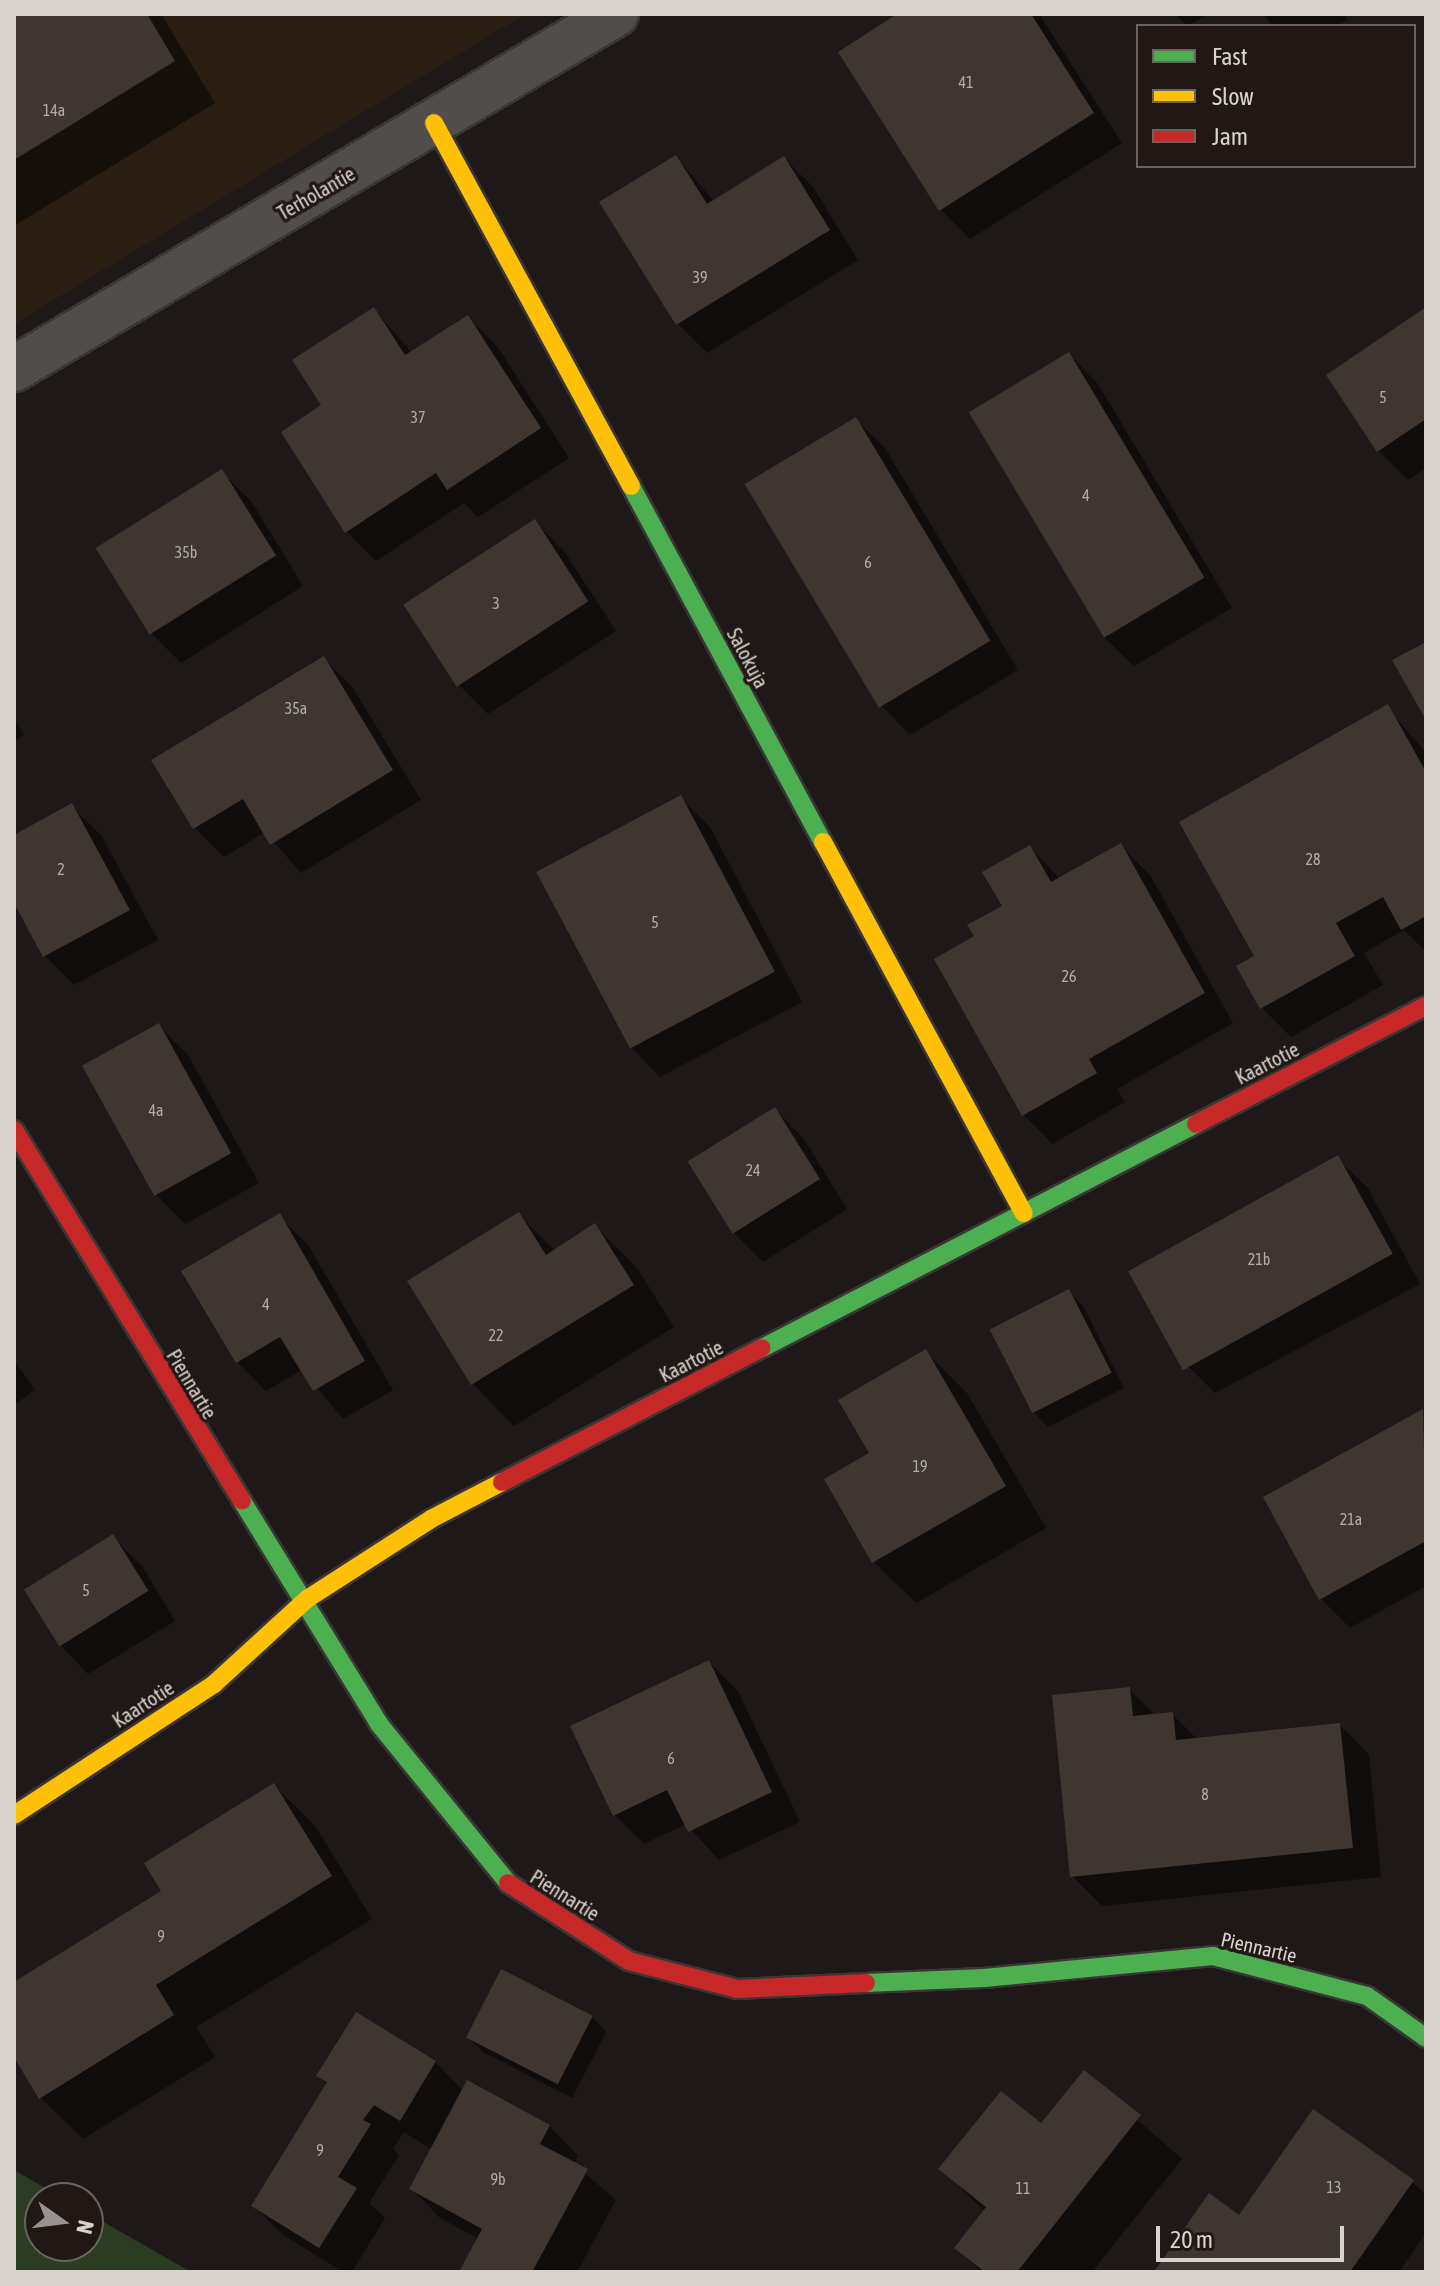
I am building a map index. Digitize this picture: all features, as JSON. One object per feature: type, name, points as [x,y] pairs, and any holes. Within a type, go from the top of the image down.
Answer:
[{"type":"street","name":"Terholantie","points":[[14,369],[616,14]]},
{"type":"street","name":"Salokuja","points":[[434,123],[1024,1213]]},
{"type":"street","name":"Kaartotie","points":[[14,1815],[214,1684],[307,1599],[431,1519],[1426,1006]]},
{"type":"street","name":"Piennartie","points":[[14,1130],[227,1484],[307,1599],[379,1724],[511,1887],[629,1961],[737,1989],[984,1978],[1213,1956],[1367,1996],[1426,2038]]},
{"type":"shaded area","points":[[14,14],[525,14],[14,324]]},
{"type":"green space","points":[[14,2170],[35,2182],[24,2182],[24,2262],[104,2262],[104,2222],[191,2272],[14,2272]]},
{"type":"building","points":[[14,14],[147,14],[175,61],[14,160]]},
{"type":"building","points":[[897,14],[1031,14],[1094,113],[939,211],[838,52]]},
{"type":"building","points":[[676,155],[707,204],[784,156],[830,230],[676,325],[599,202]]},
{"type":"building","points":[[374,307],[405,355],[468,315],[541,428],[447,490],[436,473],[345,533],[281,432],[321,405],[292,360]]},
{"type":"building","points":[[1426,307],[1426,419],[1377,452],[1326,375]]},
{"type":"building","points":[[1069,352],[1204,577],[1104,638],[969,412]]},
{"type":"building","points":[[856,417],[990,641],[879,708],[745,484]]},
{"type":"building","points":[[222,469],[276,556],[150,634],[96,548]]},
{"type":"building","points":[[535,519],[588,601],[457,687],[403,605]]},
{"type":"building","points":[[1426,642],[1426,720],[1392,660]]},
{"type":"building","points":[[324,656],[393,770],[270,845],[243,799],[193,829],[151,760]]},
{"type":"building","points":[[1388,704],[1426,772],[1426,916],[1401,930],[1383,897],[1336,923],[1355,956],[1260,1009],[1236,966],[1254,956],[1179,822]]},
{"type":"building","points":[[681,795],[775,972],[630,1049],[536,872]]},
{"type":"building","points":[[72,803],[130,910],[43,957],[14,903],[14,835]]},
{"type":"building","points":[[1121,843],[1205,993],[1089,1059],[1097,1073],[1022,1116],[934,959],[974,936],[967,925],[1002,906],[982,872],[1030,845],[1051,882]]},
{"type":"building","points":[[159,1023],[231,1153],[154,1196],[82,1066]]},
{"type":"building","points":[[775,1107],[820,1179],[733,1234],[688,1162]]},
{"type":"building","points":[[1338,1155],[1393,1254],[1183,1370],[1128,1271]]},
{"type":"building","points":[[519,1212],[546,1255],[595,1223],[634,1285],[471,1385],[407,1281]]},
{"type":"building","points":[[280,1213],[365,1361],[313,1391],[280,1337],[236,1363],[181,1271]]},
{"type":"building","points":[[1069,1289],[1112,1373],[1032,1413],[990,1329]]},
{"type":"building","points":[[926,1349],[1006,1486],[872,1563],[824,1479],[869,1453],[838,1400]]},
{"type":"building","points":[[1423,1409],[1426,1541],[1319,1600],[1263,1497]]},
{"type":"building","points":[[113,1534],[149,1591],[59,1646],[24,1590]]},
{"type":"building","points":[[709,1660],[772,1792],[688,1832],[667,1790],[613,1816],[570,1726]]},
{"type":"building","points":[[1130,1687],[1133,1716],[1173,1712],[1176,1740],[1340,1723],[1353,1848],[1070,1877],[1052,1695]]},
{"type":"building","points":[[274,1783],[332,1876],[156,1985],[174,2015],[39,2099],[14,2057],[14,1982],[161,1891],[144,1863]]},
{"type":"building","points":[[501,1969],[593,2016],[558,2084],[466,2038]]},
{"type":"building","points":[[356,2012],[436,2061],[400,2121],[374,2105],[363,2120],[371,2124],[338,2177],[357,2188],[319,2248],[251,2206],[327,2082],[316,2076]]},
{"type":"building","points":[[1084,2070],[1141,2115],[1017,2272],[985,2272],[954,2248],[986,2207],[938,2169],[1001,2091],[1041,2123]]},
{"type":"building","points":[[467,2080],[550,2125],[540,2144],[588,2169],[532,2272],[459,2272],[482,2229],[409,2189]]},
{"type":"building","points":[[1313,2109],[1414,2180],[1350,2272],[1154,2272],[1209,2193],[1239,2215]]},
{"type":"traffic: fast","points":[[631,486],[823,842]]},
{"type":"traffic: fast","points":[[762,1348],[1196,1124]]},
{"type":"traffic: fast","points":[[242,1501],[379,1724],[508,1883]]},
{"type":"traffic: fast","points":[[866,1983],[984,1978],[1213,1956],[1367,1996],[1426,2038]]},
{"type":"traffic: slow","points":[[434,123],[631,486]]},
{"type":"traffic: slow","points":[[823,842],[1024,1213]]},
{"type":"traffic: slow","points":[[14,1815],[214,1684],[307,1599],[431,1519],[502,1482]]},
{"type":"traffic: jam","points":[[1196,1124],[1426,1006]]},
{"type":"traffic: jam","points":[[14,1130],[242,1501]]},
{"type":"traffic: jam","points":[[502,1482],[762,1348]]},
{"type":"traffic: jam","points":[[508,1883],[629,1961],[737,1989],[866,1983]]}]
